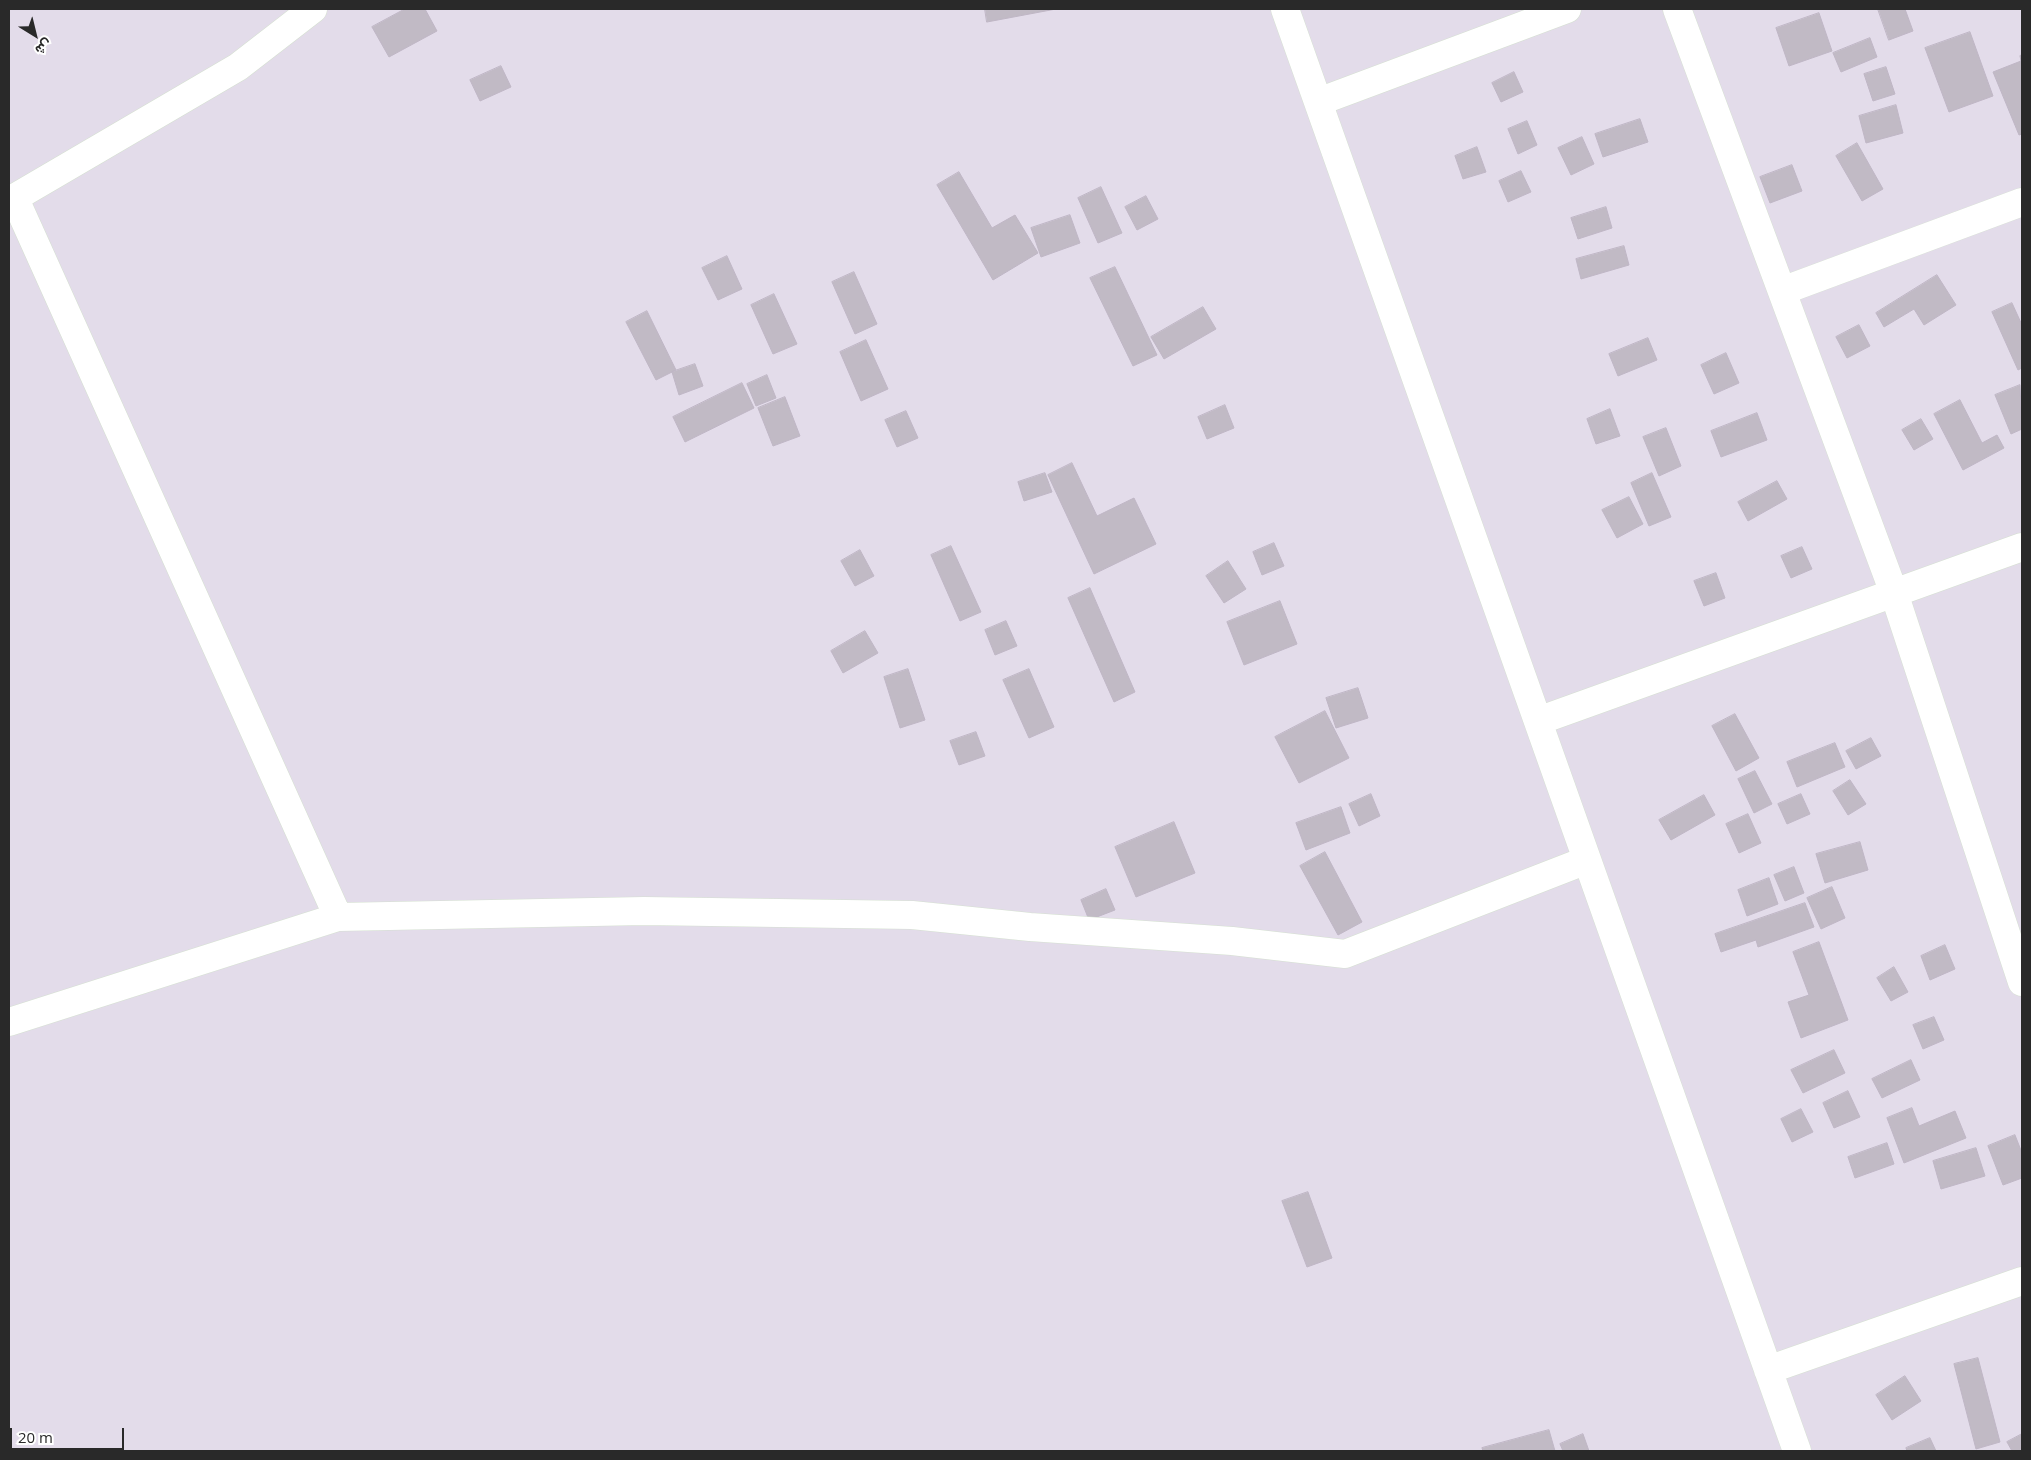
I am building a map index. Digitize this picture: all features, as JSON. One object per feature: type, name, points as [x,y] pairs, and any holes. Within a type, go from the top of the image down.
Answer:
[{"type":"street","points":[[313,9],[238,67],[12,200],[338,917]]},
{"type":"street","points":[[1285,9],[1796,1451]]},
{"type":"street","points":[[1318,102],[1567,9]]},
{"type":"street","points":[[1677,9],[1894,593],[2022,982]]},
{"type":"street","points":[[1782,291],[2022,202]]},
{"type":"street","points":[[1538,721],[2022,547]]},
{"type":"street","points":[[9,1022],[338,917],[644,911],[912,915],[1030,927],[1232,941],[1345,954],[1587,860]]},
{"type":"street","points":[[1768,1370],[2022,1281]]},
{"type":"building","points":[[405,9],[425,9],[437,31],[389,57],[372,27]]},
{"type":"building","points":[[985,9],[1056,9],[987,22]]},
{"type":"building","points":[[1878,9],[1905,9],[1913,31],[1889,40]]},
{"type":"building","points":[[1819,13],[1832,51],[1789,66],[1776,28]]},
{"type":"building","points":[[1970,32],[1993,96],[1949,112],[1925,48]]},
{"type":"building","points":[[1870,38],[1877,57],[1841,72],[1833,53]]},
{"type":"building","points":[[2022,55],[2022,134],[2019,135],[1993,72],[2021,61],[2020,56]]},
{"type":"building","points":[[501,66],[511,87],[480,101],[470,80]]},
{"type":"building","points":[[1886,67],[1895,94],[1873,101],[1864,74]]},
{"type":"building","points":[[1514,72],[1523,92],[1501,102],[1492,83]]},
{"type":"building","points":[[1896,105],[1903,133],[1866,143],[1859,116]]},
{"type":"building","points":[[1640,119],[1648,142],[1603,157],[1595,134]]},
{"type":"building","points":[[1527,121],[1537,145],[1518,154],[1508,129]]},
{"type":"building","points":[[1582,137],[1594,164],[1571,175],[1558,148]]},
{"type":"building","points":[[1857,143],[1883,189],[1862,201],[1836,156]]},
{"type":"building","points":[[1477,147],[1486,172],[1463,179],[1455,156]]},
{"type":"building","points":[[1792,165],[1802,191],[1770,203],[1760,177]]},
{"type":"building","points":[[1521,171],[1531,192],[1508,202],[1499,181]]},
{"type":"building","points":[[959,172],[992,228],[1015,215],[1038,253],[993,280],[937,185]]},
{"type":"building","points":[[1101,187],[1122,233],[1098,243],[1078,198]]},
{"type":"building","points":[[1146,196],[1158,219],[1137,230],[1125,207]]},
{"type":"building","points":[[1606,207],[1612,228],[1578,239],[1571,218]]},
{"type":"building","points":[[1070,215],[1080,243],[1041,257],[1031,228]]},
{"type":"building","points":[[1624,246],[1629,265],[1581,279],[1576,259]]},
{"type":"building","points":[[727,256],[742,289],[718,300],[702,268]]},
{"type":"building","points":[[1115,267],[1157,355],[1133,366],[1090,278]]},
{"type":"building","points":[[854,272],[877,324],[855,334],[832,282]]},
{"type":"building","points":[[1937,275],[1956,305],[1924,325],[1914,309],[1884,327],[1876,313]]},
{"type":"building","points":[[774,294],[797,344],[773,354],[751,305]]},
{"type":"building","points":[[2012,303],[2022,325],[2022,368],[2018,370],[1992,312]]},
{"type":"building","points":[[1203,307],[1216,329],[1164,359],[1151,337]]},
{"type":"building","points":[[647,311],[676,370],[656,380],[626,322]]},
{"type":"building","points":[[1859,325],[1870,346],[1847,358],[1836,337]]},
{"type":"building","points":[[1648,338],[1657,360],[1618,376],[1609,354]]},
{"type":"building","points":[[866,340],[888,389],[861,401],[840,352]]},
{"type":"building","points":[[1726,353],[1739,383],[1714,394],[1701,365]]},
{"type":"building","points":[[695,364],[703,386],[679,395],[672,372]]},
{"type":"building","points":[[767,375],[776,398],[756,406],[747,384]]},
{"type":"building","points":[[742,383],[754,408],[685,442],[673,417]]},
{"type":"building","points":[[2020,385],[2022,429],[2011,434],[1995,395]]},
{"type":"building","points":[[785,397],[800,436],[773,446],[758,408]]},
{"type":"building","points":[[1960,400],[1982,443],[1997,435],[2004,448],[1963,470],[1934,414]]},
{"type":"building","points":[[1225,405],[1234,428],[1207,439],[1198,417]]},
{"type":"building","points":[[1610,409],[1620,436],[1596,444],[1587,419]]},
{"type":"building","points":[[906,411],[918,438],[897,447],[885,420]]},
{"type":"building","points":[[1757,413],[1767,440],[1721,457],[1711,431]]},
{"type":"building","points":[[1921,419],[1933,439],[1914,450],[1902,430]]},
{"type":"building","points":[[1666,428],[1681,466],[1659,476],[1643,437]]},
{"type":"building","points":[[1072,463],[1097,516],[1134,498],[1156,544],[1094,574],[1048,475]]},
{"type":"building","points":[[1045,473],[1052,492],[1024,501],[1018,482]]},
{"type":"building","points":[[1652,473],[1671,517],[1649,526],[1631,483]]},
{"type":"building","points":[[1777,481],[1787,499],[1748,521],[1738,502]]},
{"type":"building","points":[[1629,497],[1643,524],[1617,538],[1602,510]]},
{"type":"building","points":[[1274,543],[1284,566],[1262,575],[1253,552]]},
{"type":"building","points":[[951,546],[981,612],[960,621],[931,555]]},
{"type":"building","points":[[1802,547],[1812,569],[1791,578],[1781,556]]},
{"type":"building","points":[[860,550],[874,576],[855,586],[841,561]]},
{"type":"building","points":[[1228,561],[1246,589],[1224,603],[1206,576]]},
{"type":"building","points":[[1716,573],[1725,598],[1704,606],[1694,581]]},
{"type":"building","points":[[1090,588],[1135,692],[1114,702],[1068,598]]},
{"type":"building","points":[[1280,601],[1297,644],[1244,665],[1227,622]]},
{"type":"building","points":[[1006,621],[1017,646],[995,655],[985,630]]},
{"type":"building","points":[[865,631],[878,653],[843,673],[831,651]]},
{"type":"building","points":[[908,669],[925,720],[900,728],[884,677]]},
{"type":"building","points":[[1029,669],[1054,727],[1029,738],[1003,680]]},
{"type":"building","points":[[1358,688],[1368,718],[1336,728],[1326,698]]},
{"type":"building","points":[[1325,711],[1349,758],[1299,783],[1275,737]]},
{"type":"building","points":[[1735,714],[1759,758],[1736,771],[1712,726]]},
{"type":"building","points":[[976,732],[985,756],[959,765],[950,741]]},
{"type":"building","points":[[1871,738],[1881,756],[1856,769],[1846,751]]},
{"type":"building","points":[[1835,743],[1845,767],[1797,787],[1787,762]]},
{"type":"building","points":[[1755,771],[1772,804],[1754,813],[1738,779]]},
{"type":"building","points":[[1850,780],[1866,804],[1848,815],[1833,791]]},
{"type":"building","points":[[1371,794],[1380,816],[1359,826],[1349,804]]},
{"type":"building","points":[[1801,794],[1810,814],[1787,824],[1778,804]]},
{"type":"building","points":[[1704,795],[1715,815],[1671,840],[1659,820]]},
{"type":"building","points":[[1341,807],[1350,833],[1306,850],[1296,823]]},
{"type":"building","points":[[1748,814],[1761,843],[1739,853],[1726,824]]},
{"type":"building","points":[[1174,822],[1195,873],[1136,897],[1115,847]]},
{"type":"building","points":[[1860,842],[1868,870],[1825,883],[1816,854]]},
{"type":"building","points":[[1325,852],[1362,922],[1338,935],[1300,866]]},
{"type":"building","points":[[1794,867],[1804,893],[1785,901],[1774,875]]},
{"type":"building","points":[[1769,878],[1778,904],[1747,916],[1738,890]]},
{"type":"building","points":[[1832,887],[1845,918],[1821,929],[1807,898]]},
{"type":"building","points":[[1106,889],[1115,910],[1089,920],[1081,900]]},
{"type":"building","points":[[1805,903],[1814,927],[1758,947],[1756,940],[1721,952],[1715,934]]},
{"type":"building","points":[[1819,942],[1848,1020],[1801,1038],[1788,1002],[1809,995],[1793,952]]},
{"type":"building","points":[[1945,945],[1955,969],[1930,980],[1921,956]]},
{"type":"building","points":[[1894,967],[1908,992],[1891,1001],[1877,978]]},
{"type":"building","points":[[1934,1017],[1944,1040],[1923,1049],[1913,1025]]},
{"type":"building","points":[[1834,1050],[1845,1073],[1803,1093],[1791,1070]]},
{"type":"building","points":[[1911,1060],[1920,1080],[1882,1098],[1872,1079]]},
{"type":"building","points":[[1848,1091],[1860,1117],[1834,1128],[1823,1103]]},
{"type":"building","points":[[1912,1108],[1919,1126],[1955,1111],[1966,1138],[1904,1163],[1887,1118]]},
{"type":"building","points":[[1801,1109],[1813,1132],[1792,1142],[1781,1119]]},
{"type":"building","points":[[2015,1135],[2022,1153],[2022,1178],[2003,1185],[1988,1146]]},
{"type":"building","points":[[1887,1143],[1894,1164],[1855,1178],[1848,1157]]},
{"type":"building","points":[[1976,1148],[1985,1176],[1941,1189],[1933,1161]]},
{"type":"building","points":[[1308,1192],[1332,1258],[1307,1267],[1282,1201]]},
{"type":"building","points":[[1978,1358],[2000,1442],[1976,1449],[1954,1364]]},
{"type":"building","points":[[1905,1376],[1921,1401],[1892,1420],[1876,1395]]},
{"type":"building","points":[[1549,1430],[1555,1451],[1483,1451],[1482,1448]]},
{"type":"building","points":[[1583,1434],[1589,1451],[1563,1451],[1560,1444]]},
{"type":"building","points":[[2022,1434],[2022,1451],[2012,1451],[2007,1442]]},
{"type":"building","points":[[1930,1438],[1936,1451],[1907,1451],[1906,1448]]}]
